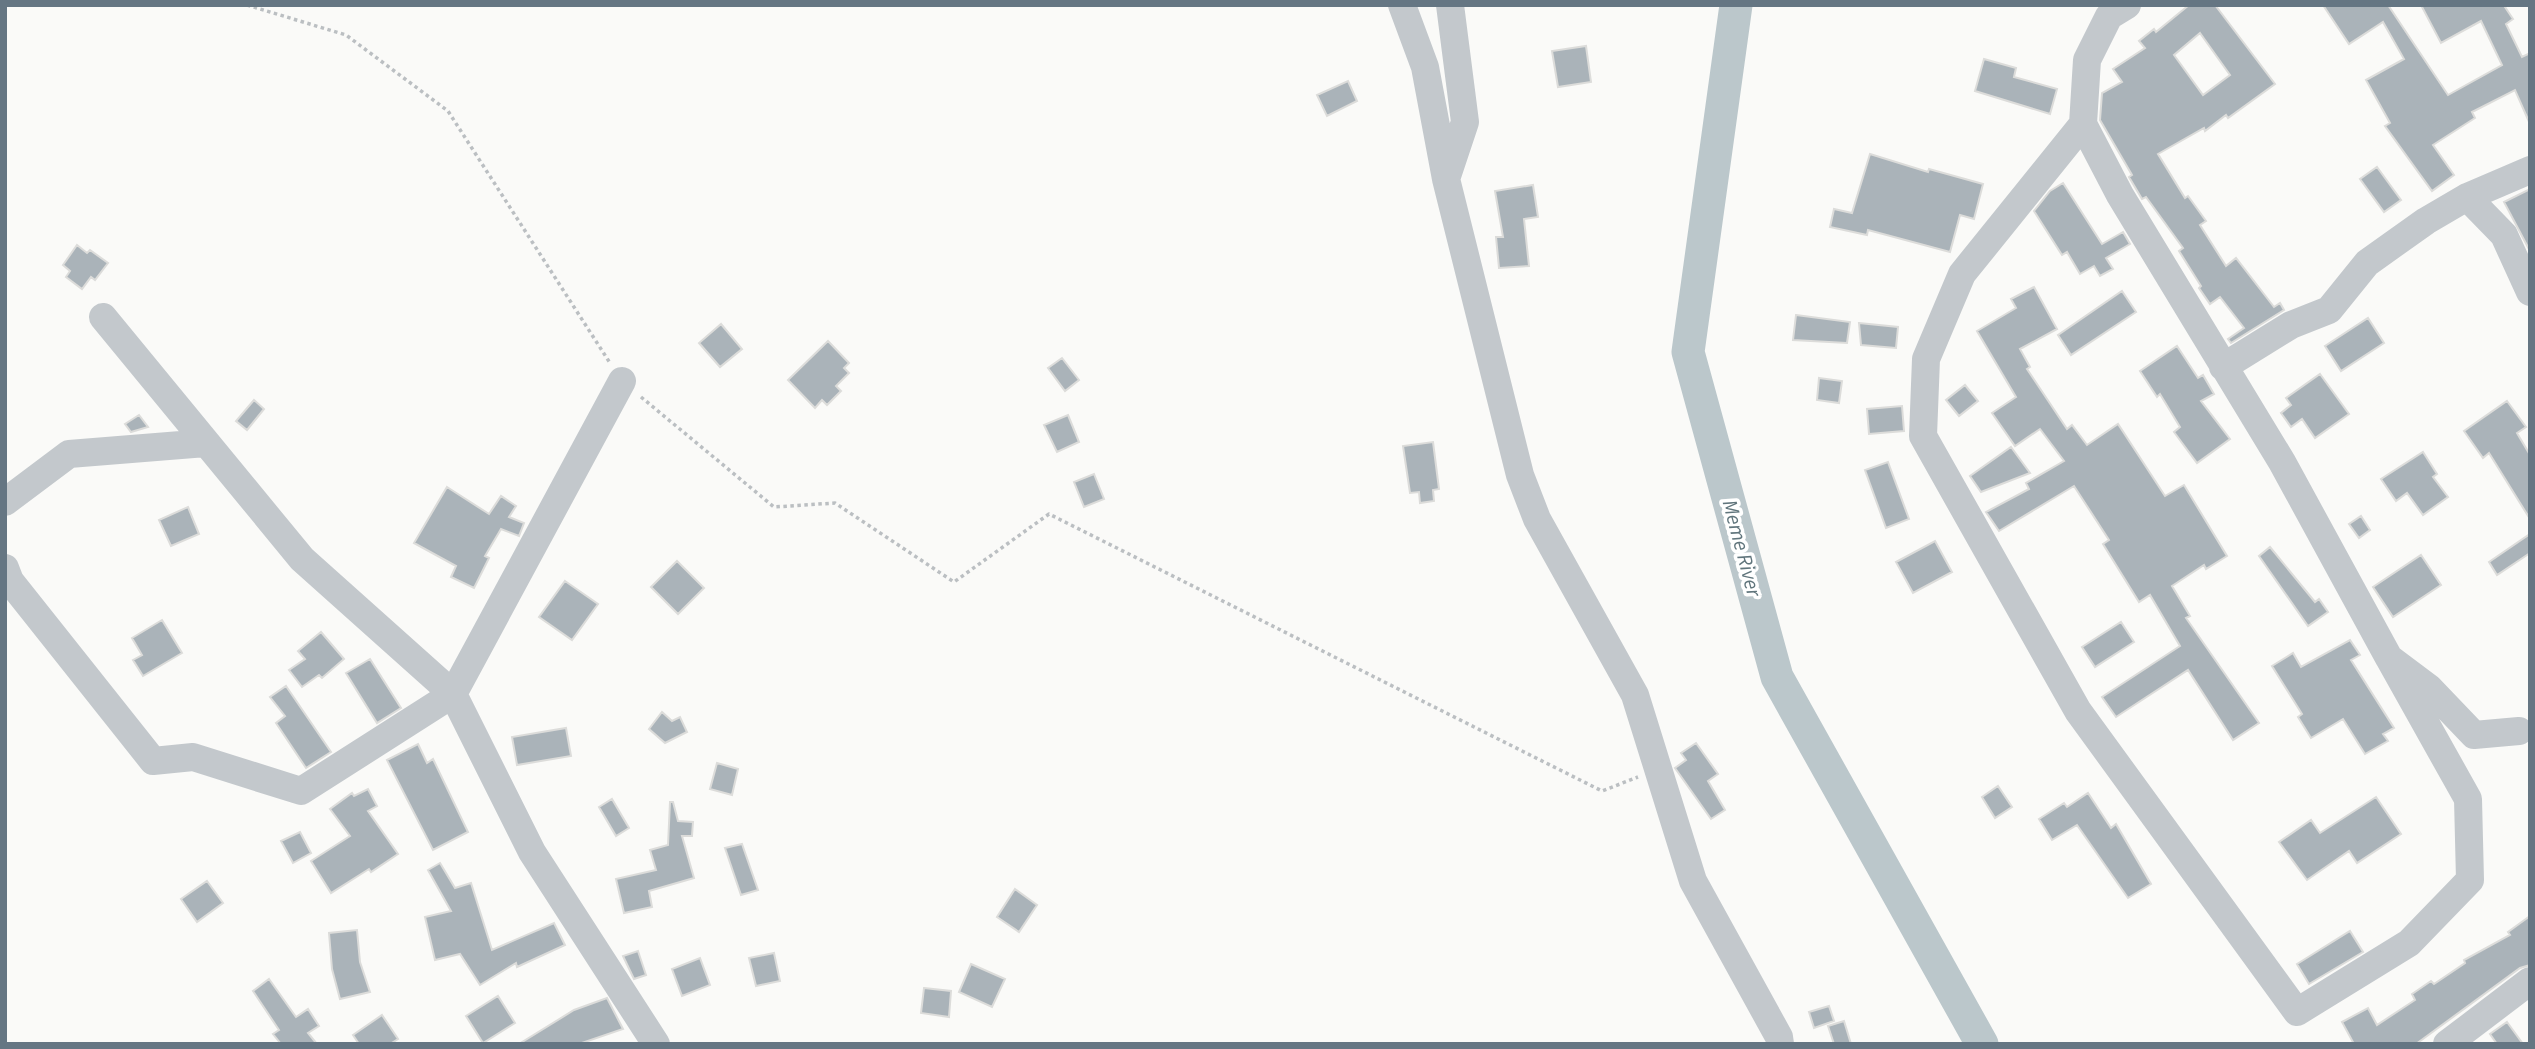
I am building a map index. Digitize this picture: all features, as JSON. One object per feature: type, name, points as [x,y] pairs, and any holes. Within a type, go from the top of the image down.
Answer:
[{"type":"street","points":[[1402,5],[1425,67],[1447,179],[1520,475],[1537,519],[1635,695],[1693,881],[1779,1037],[1780,1044]]},
{"type":"street","points":[[1447,179],[1465,122],[1450,5]]},
{"type":"street","points":[[2083,124],[1962,274],[1926,359],[1923,436],[2078,711],[2297,1012],[2409,943],[2470,880],[2468,799],[2282,462],[2120,195],[2083,124],[2087,60],[2109,16],[2127,5]]},
{"type":"street","points":[[2223,368],[2291,325],[2329,310],[2367,263],[2467,197],[2530,170]]},
{"type":"street","points":[[2467,197],[2504,235],[2530,292]]},
{"type":"street","points":[[103,317],[302,559],[453,694],[532,852],[656,1044]]},
{"type":"street","points":[[5,568],[10,581],[153,761],[193,757],[301,791],[453,694],[622,382]]},
{"type":"street","points":[[5,502],[69,454],[206,443]]},
{"type":"street","points":[[2389,658],[2429,688],[2474,735],[2519,731]]},
{"type":"street","points":[[2447,1044],[2530,981]]},
{"type":"path","points":[[247,5],[346,35],[448,111],[622,382],[774,507],[835,503],[954,582],[1049,514],[1602,791],[1658,769]]},
{"type":"building","points":[[2189,5],[2215,5],[2275,84],[2228,118],[2226,115],[2205,131],[2204,128],[2158,154],[2185,198],[2188,196],[2206,221],[2200,225],[2226,266],[2236,258],[2274,307],[2280,303],[2284,310],[2231,343],[2228,339],[2244,328],[2220,297],[2210,304],[2179,251],[2183,248],[2146,197],[2142,199],[2129,177],[2132,175],[2100,120],[2102,93],[2122,82],[2113,69],[2145,48],[2139,41],[2154,29],[2156,32]],"holes":[[[2200,33],[2230,75],[2203,95],[2174,55]]]},
{"type":"building","points":[[2323,5],[2388,5],[2448,95],[2502,65],[2481,21],[2441,43],[2421,5],[2508,5],[2505,7],[2513,19],[2506,24],[2522,57],[2530,53],[2530,124],[2515,90],[2472,112],[2475,118],[2433,145],[2454,175],[2432,191],[2385,126],[2390,123],[2366,80],[2404,59],[2383,22],[2349,44]]},
{"type":"building","points":[[1586,46],[1591,82],[1558,87],[1552,51]]},
{"type":"building","points":[[1984,59],[2016,68],[2014,77],[2057,89],[2050,114],[1975,91]]},
{"type":"building","points":[[1348,81],[1357,101],[1327,116],[1317,95]]},
{"type":"building","points":[[1870,154],[1928,172],[1929,169],[1983,184],[1974,219],[1960,215],[1950,252],[1868,230],[1867,235],[1830,227],[1834,209],[1852,213]]},
{"type":"building","points":[[2377,167],[2401,200],[2384,212],[2360,179]]},
{"type":"building","points":[[2063,183],[2102,244],[2123,232],[2130,244],[2106,258],[2113,269],[2100,276],[2094,266],[2080,274],[2067,252],[2062,255],[2034,211],[2050,191]]},
{"type":"building","points":[[1533,185],[1538,217],[1524,219],[1529,266],[1499,268],[1496,237],[1503,237],[1495,191]]},
{"type":"building","points":[[2530,189],[2530,251],[2504,202]]},
{"type":"building","points":[[77,245],[87,253],[90,250],[108,263],[95,280],[91,277],[82,289],[66,277],[70,271],[63,265]]},
{"type":"building","points":[[2034,287],[2057,329],[2020,349],[2030,367],[2027,369],[2067,429],[2072,425],[2087,445],[2118,424],[2165,496],[2184,485],[2227,556],[2206,569],[2204,565],[2172,586],[2190,616],[2186,618],[2259,723],[2233,740],[2188,670],[2116,717],[2102,697],[2180,646],[2150,595],[2139,602],[2103,544],[2109,540],[2074,486],[1999,531],[1986,512],[2029,489],[2026,483],[2064,461],[2040,429],[2015,446],[1992,413],[2016,397],[1977,331],[2016,308],[2011,299]]},
{"type":"building","points":[[2122,291],[2136,312],[2071,355],[2058,335]]},
{"type":"building","points":[[1796,315],[1850,322],[1847,343],[1793,340]]},
{"type":"building","points":[[2368,318],[2384,343],[2341,371],[2325,346]]},
{"type":"building","points":[[1859,323],[1898,327],[1896,348],[1861,345]]},
{"type":"building","points":[[721,324],[742,349],[720,367],[699,343]]},
{"type":"building","points":[[828,341],[849,363],[844,368],[849,373],[836,386],[841,391],[827,405],[822,400],[815,408],[788,380]]},
{"type":"building","points":[[2177,346],[2198,378],[2203,375],[2214,394],[2201,401],[2230,439],[2197,463],[2174,432],[2180,427],[2160,394],[2157,397],[2140,371]]},
{"type":"building","points":[[1062,358],[1079,380],[1065,391],[1048,368]]},
{"type":"building","points":[[2320,374],[2349,414],[2315,438],[2302,419],[2291,427],[2281,413],[2291,405],[2286,398]]},
{"type":"building","points":[[1819,378],[1842,381],[1839,403],[1817,400]]},
{"type":"building","points":[[1965,385],[1978,401],[1959,416],[1946,400]]},
{"type":"building","points":[[254,400],[264,409],[247,430],[236,421]]},
{"type":"building","points":[[2507,401],[2526,427],[2517,433],[2530,455],[2530,519],[2489,453],[2483,458],[2464,431]]},
{"type":"building","points":[[1902,406],[1904,431],[1869,434],[1867,409]]},
{"type":"building","points":[[139,415],[148,427],[131,432],[125,424]]},
{"type":"building","points":[[1068,415],[1079,442],[1057,452],[1044,425]]},
{"type":"building","points":[[1433,442],[1439,489],[1433,490],[1434,501],[1420,503],[1419,492],[1410,493],[1403,446]]},
{"type":"building","points":[[2011,447],[2030,473],[1981,492],[1970,476]]},
{"type":"building","points":[[2423,452],[2437,474],[2433,477],[2448,497],[2423,515],[2407,493],[2396,501],[2381,479]]},
{"type":"building","points":[[1888,462],[1909,519],[1886,528],[1865,470]]},
{"type":"building","points":[[1094,474],[1104,499],[1084,507],[1074,482]]},
{"type":"building","points":[[447,487],[489,514],[501,496],[516,506],[509,517],[524,523],[519,536],[501,529],[485,556],[489,558],[474,588],[451,577],[456,566],[414,543]]},
{"type":"building","points":[[188,507],[199,534],[171,546],[159,520]]},
{"type":"building","points":[[2361,516],[2370,530],[2359,538],[2349,524]]},
{"type":"building","points":[[2530,534],[2530,553],[2497,575],[2489,562]]},
{"type":"building","points":[[1935,541],[1952,572],[1913,593],[1896,562]]},
{"type":"building","points":[[2270,547],[2315,602],[2319,599],[2328,612],[2308,626],[2259,556]]},
{"type":"building","points":[[2421,555],[2441,585],[2393,617],[2373,587]]},
{"type":"building","points":[[677,561],[704,588],[678,614],[651,587]]},
{"type":"building","points":[[565,581],[598,604],[572,640],[539,617]]},
{"type":"building","points":[[162,620],[182,653],[143,676],[133,660],[142,655],[132,638]]},
{"type":"building","points":[[2121,622],[2134,642],[2095,667],[2082,647]]},
{"type":"building","points":[[321,632],[344,659],[322,678],[319,675],[302,687],[289,670],[305,659],[298,651]]},
{"type":"building","points":[[2350,640],[2360,655],[2351,660],[2394,728],[2383,734],[2388,741],[2365,754],[2343,719],[2311,738],[2298,717],[2302,714],[2272,666],[2293,653],[2301,667]]},
{"type":"building","points":[[370,659],[401,708],[377,723],[346,673]]},
{"type":"building","points":[[286,686],[331,752],[306,768],[276,723],[285,716],[270,697]]},
{"type":"building","points":[[662,712],[672,721],[680,717],[687,732],[665,743],[649,729]]},
{"type":"building","points":[[566,728],[571,756],[517,765],[512,737]]},
{"type":"building","points":[[1696,743],[1718,774],[1708,781],[1725,810],[1711,819],[1675,768],[1686,760],[1681,753]]},
{"type":"building","points":[[418,744],[427,763],[433,759],[468,832],[433,850],[387,760]]},
{"type":"building","points":[[717,763],[738,769],[732,795],[710,789]]},
{"type":"building","points":[[1998,786],[2012,807],[1995,818],[1982,797]]},
{"type":"building","points":[[368,789],[377,806],[368,811],[398,854],[331,893],[311,861],[350,836],[330,809],[352,793],[354,796]]},
{"type":"building","points":[[2088,793],[2111,828],[2116,824],[2151,884],[2128,898],[2077,825],[2052,840],[2039,819],[2064,803],[2067,807]]},
{"type":"building","points":[[2376,797],[2401,834],[2357,863],[2349,851],[2307,880],[2279,842],[2311,820],[2320,833]]},
{"type":"building","points":[[612,799],[629,828],[616,836],[599,807]]},
{"type":"building","points":[[670,802],[673,802],[678,821],[693,822],[692,836],[682,836],[694,878],[649,891],[652,907],[624,913],[616,879],[656,870],[650,850],[668,845]]},
{"type":"building","points":[[300,832],[311,853],[293,863],[281,841]]},
{"type":"building","points":[[742,844],[758,890],[741,895],[725,848]]},
{"type":"building","points":[[440,863],[455,888],[471,883],[492,950],[554,923],[565,945],[517,967],[516,963],[480,985],[460,954],[435,960],[425,917],[451,911],[428,870]]},
{"type":"building","points":[[207,881],[223,903],[197,922],[181,899]]},
{"type":"building","points":[[1015,889],[1037,905],[1019,932],[997,917]]},
{"type":"building","points":[[2530,916],[2530,965],[2520,968],[2416,1044],[2354,1044],[2342,1022],[2368,1008],[2377,1025],[2415,1000],[2412,994],[2431,981],[2434,984],[2465,963],[2464,960],[2510,935],[2508,932]]},
{"type":"building","points":[[357,930],[360,962],[370,992],[340,999],[332,969],[329,933]]},
{"type":"building","points":[[2350,931],[2363,952],[2309,984],[2297,964]]},
{"type":"building","points":[[638,951],[646,975],[634,979],[623,956]]},
{"type":"building","points":[[774,953],[780,981],[756,986],[749,958]]},
{"type":"building","points":[[700,958],[710,985],[682,996],[672,969]]},
{"type":"building","points":[[971,964],[1005,979],[992,1007],[959,992]]},
{"type":"building","points":[[269,979],[296,1017],[308,1009],[319,1026],[308,1033],[317,1044],[281,1044],[273,1034],[279,1030],[253,991]]},
{"type":"building","points":[[924,988],[951,991],[949,1017],[921,1013]]},
{"type":"building","points":[[498,996],[515,1023],[483,1043],[466,1016]]},
{"type":"building","points":[[607,998],[623,1029],[579,1044],[519,1044],[574,1010]]},
{"type":"building","points":[[1829,1006],[1834,1021],[1814,1028],[1809,1012]]},
{"type":"building","points":[[382,1015],[398,1039],[390,1044],[359,1044],[353,1035]]},
{"type":"building","points":[[1844,1021],[1851,1044],[1834,1044],[1828,1026]]},
{"type":"building","points":[[2507,1022],[2523,1044],[2497,1044],[2490,1034]]},
{"type":"waterway","name":"Meme River","points":[[1736,5],[1688,352],[1777,677],[1982,1044]]}]
